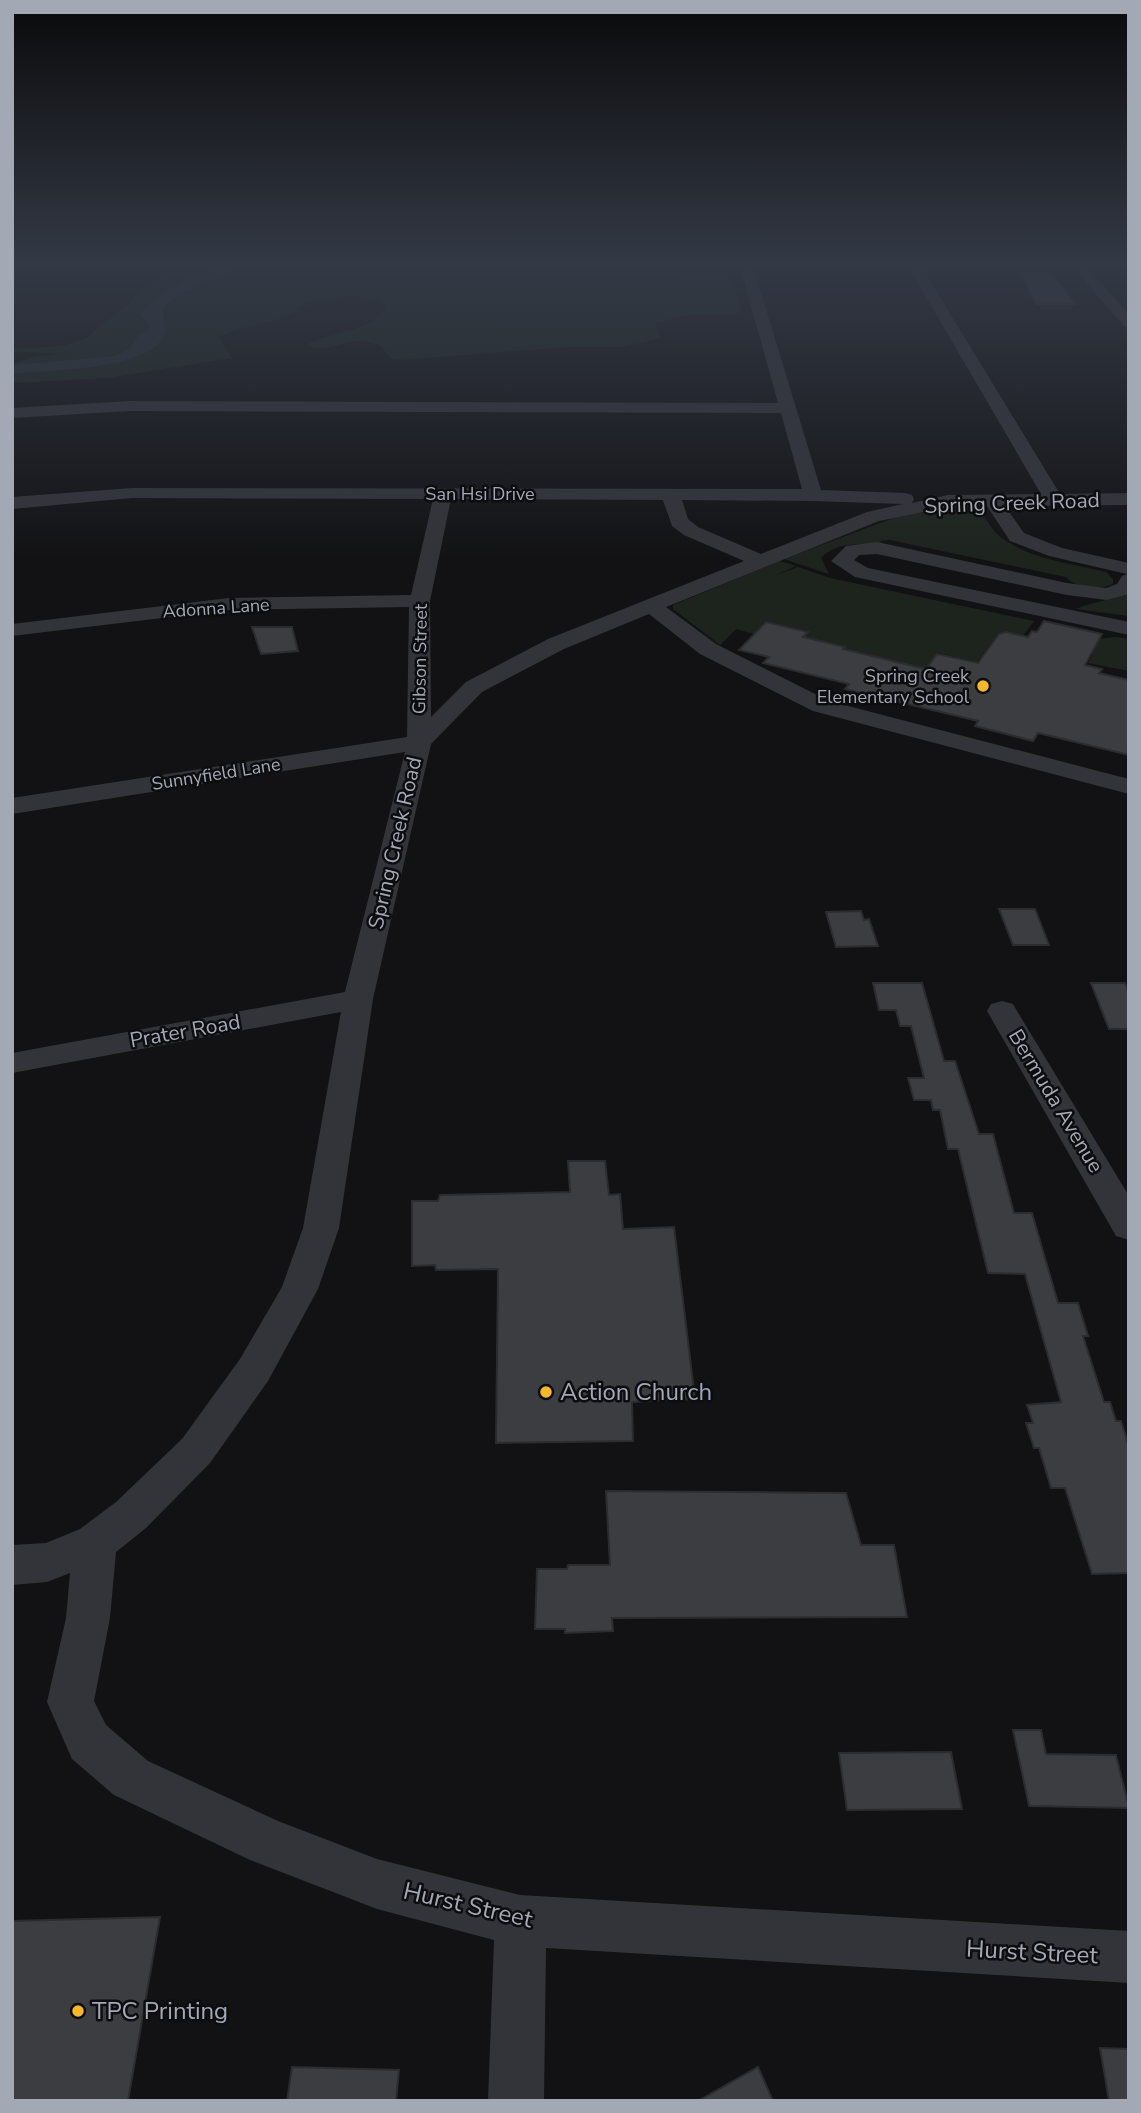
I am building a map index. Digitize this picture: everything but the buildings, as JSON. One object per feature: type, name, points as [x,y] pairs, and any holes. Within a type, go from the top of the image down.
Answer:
[{"type":"street","points":[[775,365],[813,495]]},
{"type":"street","points":[[973,365],[1054,500]]},
{"type":"street","points":[[12,413],[130,406],[788,408]]},
{"type":"street","name":"San Hsi Drive","points":[[12,503],[132,493],[813,495],[948,501]]},
{"type":"street","name":"Gibson Street","points":[[419,742],[420,601],[443,495]]},
{"type":"street","points":[[671,495],[679,522],[691,531],[760,561]]},
{"type":"street","name":"Spring Creek Road","points":[[12,1565],[47,1562],[95,1543],[131,1515],[196,1451],[254,1370],[300,1289],[321,1228],[358,999],[419,742],[474,687],[556,644],[874,516],[948,501],[1129,499]]},
{"type":"street","points":[[992,500],[1017,537],[1126,573],[1126,588],[1107,594],[1067,589],[877,548],[853,550],[841,561],[862,573],[1129,629]]},
{"type":"street","name":"Adonna Lane","points":[[12,630],[229,604],[420,601]]},
{"type":"street","points":[[652,606],[708,649],[821,706],[1129,788]]},
{"type":"street","name":"Sunnyfield Lane","points":[[12,806],[419,742]]},
{"type":"street","name":"Prater Road","points":[[12,1063],[358,999]]},
{"type":"street","name":"Bermuda Avenue","points":[[1002,1011],[1129,1227]]},
{"type":"street","name":"Hurst Street","points":[[95,1543],[88,1618],[70,1702],[89,1742],[131,1778],[268,1842],[377,1884],[520,1921],[1129,1957]]},
{"type":"street","points":[[516,2101],[520,1921]]},
{"type":"shaded area","points":[[12,365],[16,365],[106,365],[12,374]]},
{"type":"shaded area","points":[[101,365],[191,365],[108,378],[12,383],[12,374]]},
{"type":"shaded area","points":[[973,506],[998,534],[1014,545],[1052,560],[1106,572],[1113,579],[1113,584],[1095,588],[1082,586],[1066,577],[890,540],[880,541],[883,545],[850,545],[834,549],[821,558],[829,574],[784,559],[902,515]]},
{"type":"shaded area","points":[[780,561],[796,566],[774,576],[798,567],[830,578],[1034,621],[1023,636],[1007,632],[998,634],[977,662],[938,653],[926,669],[843,649],[845,647],[804,637],[808,631],[766,622],[754,634],[736,629],[720,645],[673,609],[673,605]]},
{"type":"shaded area","points":[[1129,594],[1129,616],[1076,609],[1083,606]]},
{"type":"shaded area","points":[[1097,639],[1129,639],[1129,671],[1088,663],[1093,654],[1087,652]]},
{"type":"place","name":"Spring Creek Elementary School","points":[[983,686]]},
{"type":"place","name":"Action Church","points":[[546,1392]]},
{"type":"place","name":"TPC Printing","points":[[78,2011]]}]
